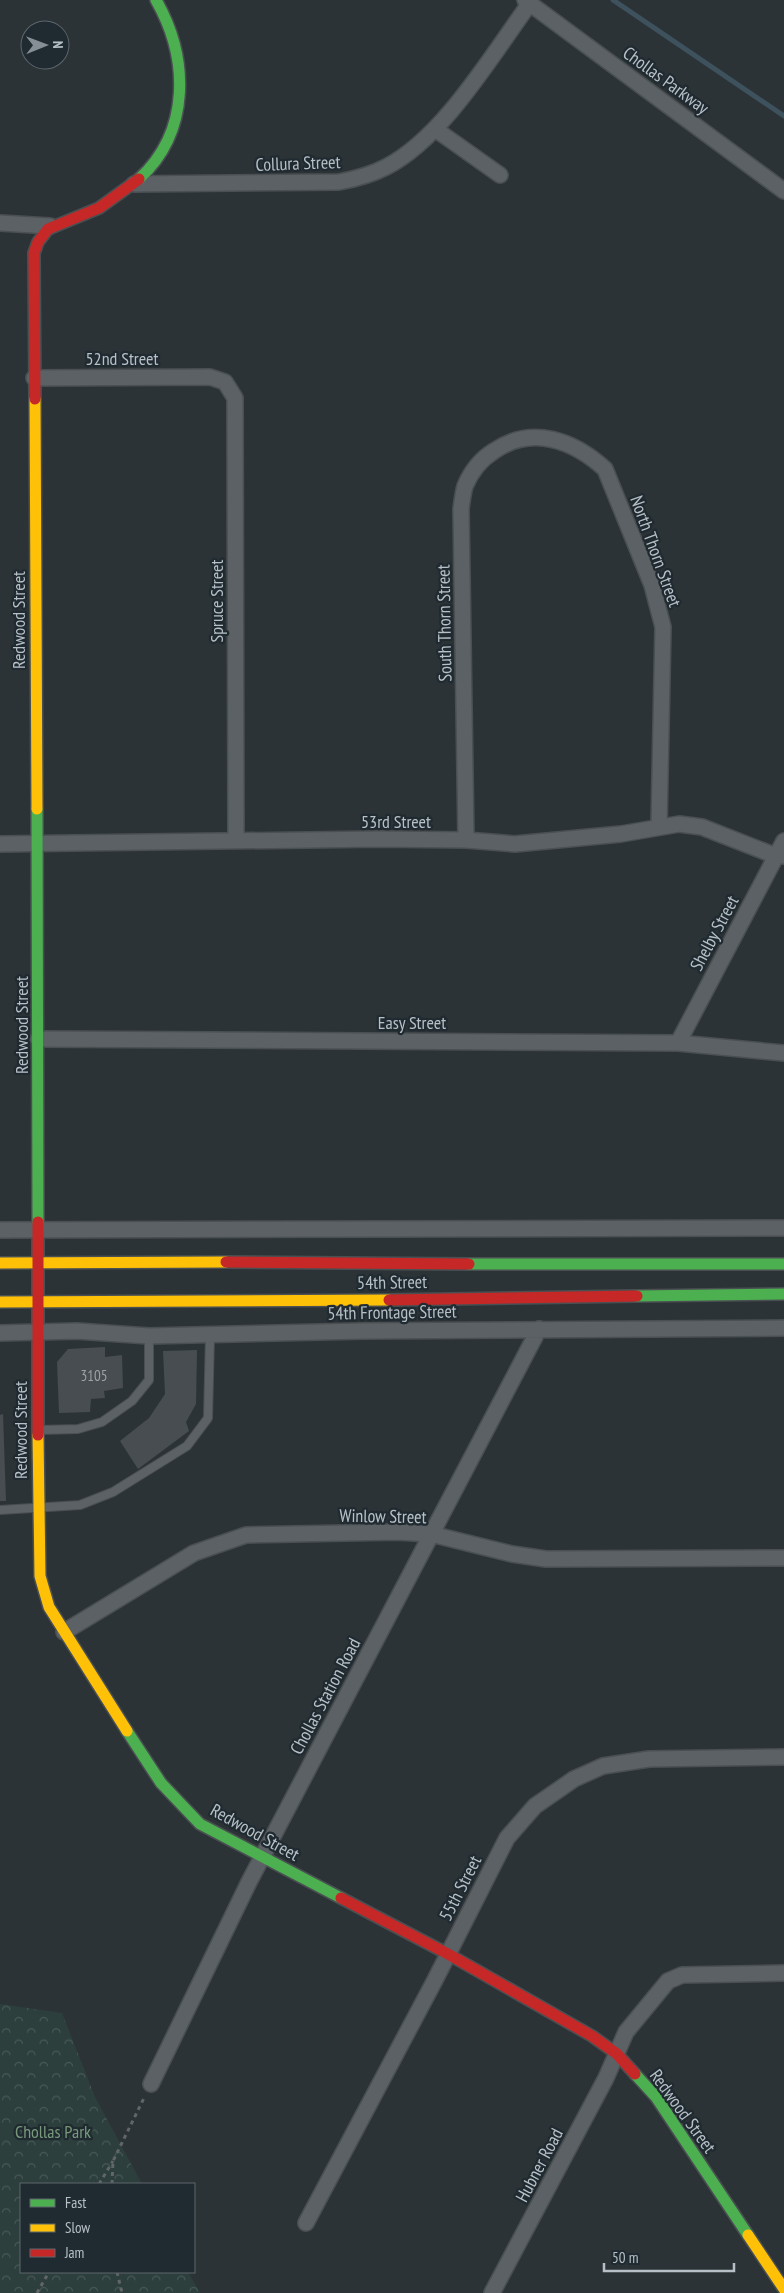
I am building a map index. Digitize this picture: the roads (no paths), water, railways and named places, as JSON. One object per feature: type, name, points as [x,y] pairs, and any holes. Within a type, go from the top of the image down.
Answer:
[{"type":"street","points":[[0,223],[50,226],[89,212],[134,184],[158,157],[167,141],[179,106],[181,70],[174,37],[156,0]]},
{"type":"street","name":"Collura Street","points":[[134,184],[339,182],[386,168],[414,150],[454,108],[527,2]]},
{"type":"street","name":"Chollas Parkway","points":[[527,2],[784,190]]},
{"type":"street","points":[[435,129],[500,175]]},
{"type":"street","name":"Redwood Street","points":[[50,226],[39,238],[34,254],[39,1302],[37,1430],[40,1576],[49,1607],[161,1783],[200,1824],[448,1954],[592,2036],[617,2054],[656,2097],[782,2282]]},
{"type":"street","name":"52nd Street","points":[[34,378],[210,376]]},
{"type":"street","name":"Spruce Street","points":[[210,376],[225,382],[235,398],[236,839]]},
{"type":"street","name":"North Thorn Street","points":[[525,437],[566,443],[591,456],[605,469],[652,585],[663,627],[659,826]]},
{"type":"street","name":"South Thorn Street","points":[[466,840],[461,509],[465,487],[479,464],[500,446],[525,437]]},
{"type":"street","name":"53rd Street","points":[[0,844],[236,839],[466,840],[515,844],[621,834],[679,824],[702,827],[780,856]]},
{"type":"street","name":"Shelby Street","points":[[678,1042],[780,856],[784,841]]},
{"type":"street","name":"Easy Street","points":[[38,1039],[678,1042],[784,1053]]},
{"type":"street","points":[[0,1230],[784,1228]]},
{"type":"street","name":"54th Street","points":[[0,1263],[784,1264]]},
{"type":"street","name":"54th Street","points":[[0,1302],[784,1294]]},
{"type":"street","name":"54th Frontage Street","points":[[0,1333],[77,1331],[149,1336],[539,1329],[784,1328]]},
{"type":"street","name":"Chollas Station Road","points":[[151,2084],[262,1856],[539,1329]]},
{"type":"street","name":"Winlow Street","points":[[64,1632],[194,1553],[246,1535],[398,1532],[431,1534],[512,1554],[546,1559],[784,1558]]},
{"type":"street","name":"55th Street","points":[[306,2223],[507,1838],[535,1806],[574,1779],[603,1766],[649,1759],[784,1758]]},
{"type":"street","name":"Hubner Road","points":[[492,2293],[617,2054],[626,2032],[668,1981],[682,1975],[784,1973]]},
{"type":"lane","points":[[0,1510],[80,1505],[113,1492],[187,1446],[208,1418],[210,1335]]},
{"type":"lane","points":[[37,1430],[78,1429],[102,1422],[132,1401],[149,1380],[149,1336]]},
{"type":"waterway","points":[[613,0],[784,116]]},
{"type":"park label","name":"Chollas Park","points":[[53,2131]]}]
